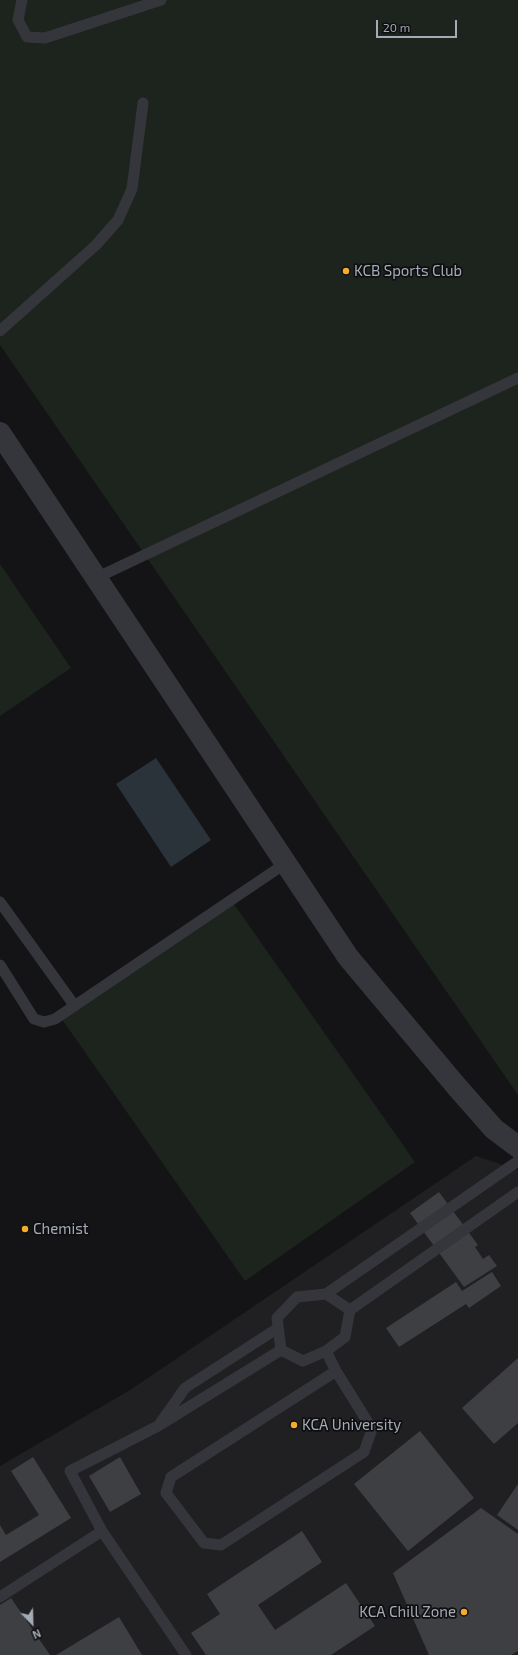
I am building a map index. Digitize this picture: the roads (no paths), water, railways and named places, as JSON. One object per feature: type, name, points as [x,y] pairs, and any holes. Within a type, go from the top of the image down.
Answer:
[{"type":"street","points":[[0,433],[348,957],[494,1129],[518,1147]]},
{"type":"lane","points":[[22,0],[18,20],[27,37],[45,38],[161,0]]},
{"type":"lane","points":[[0,331],[96,245],[118,220],[132,189],[143,103]]},
{"type":"lane","points":[[96,578],[518,378]]},
{"type":"lane","points":[[0,965],[34,1019],[44,1022],[55,1019],[286,863]]},
{"type":"lane","points":[[0,902],[74,1005]]},
{"type":"lane","points":[[281,1350],[277,1318],[297,1298],[326,1294],[518,1161]]},
{"type":"lane","points":[[281,1350],[303,1361],[326,1351],[345,1337],[350,1310],[518,1192]]},
{"type":"lane","points":[[326,1294],[350,1310]]},
{"type":"lane","points":[[158,1426],[185,1388],[278,1328]]},
{"type":"lane","points":[[186,1655],[102,1531],[70,1471],[158,1426],[281,1350]]},
{"type":"lane","points":[[326,1351],[372,1429],[364,1452],[222,1544],[204,1543],[166,1493],[171,1477],[336,1370]]},
{"type":"lane","points":[[0,1597],[102,1531]]},
{"type":"place","name":"KCB Sports Club","points":[[346,271]]},
{"type":"place","name":"Chemist","points":[[25,1229]]},
{"type":"place","name":"KCA University","points":[[294,1425]]},
{"type":"place","name":"KCA Chill Zone","points":[[464,1612]]}]
